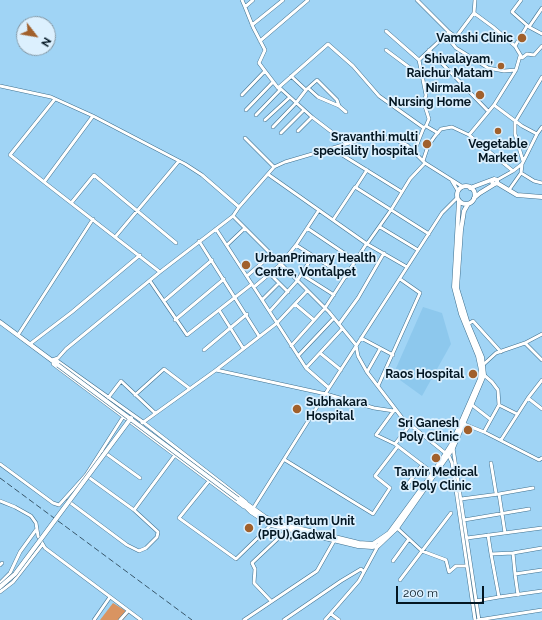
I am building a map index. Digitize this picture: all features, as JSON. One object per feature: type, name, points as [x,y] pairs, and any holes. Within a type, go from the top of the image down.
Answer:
[{"type":"main road","points":[[0,322],[131,418],[271,525],[334,541],[366,547],[378,544],[397,528],[448,454],[464,424],[484,375],[484,364],[459,299],[457,277],[463,216],[468,204],[495,182]]},
{"type":"main road","points":[[452,447],[480,379],[481,370],[478,356],[461,314],[454,288],[458,191],[463,187],[470,188],[495,182],[517,195],[542,197]]},
{"type":"main road","points":[[470,188],[474,193],[473,199]]},
{"type":"main road","points":[[458,199],[468,204]]},
{"type":"main road","points":[[0,587],[15,574],[131,418]]},
{"type":"main road","points":[[252,510],[281,524],[359,543],[378,544],[389,533],[448,454]]},
{"type":"street","points":[[242,0],[252,25],[265,50],[259,64],[264,71],[273,82],[296,103],[346,143]]},
{"type":"street","points":[[245,7],[254,0]]},
{"type":"street","points":[[252,25],[283,0]]},
{"type":"street","points":[[260,41],[308,0]]},
{"type":"street","points":[[417,0],[456,38]]},
{"type":"street","points":[[475,0],[474,13],[452,44],[488,68],[504,71],[516,70]]},
{"type":"street","points":[[521,0],[512,12],[528,27],[542,34]]},
{"type":"street","points":[[515,46],[542,8]]},
{"type":"street","points":[[474,13],[494,27],[515,46],[522,58]]},
{"type":"street","points":[[386,31],[419,60],[426,95],[424,103],[429,119],[414,152]]},
{"type":"street","points":[[419,60],[449,32]]},
{"type":"street","points":[[256,115],[291,76],[328,44],[353,66],[379,96],[425,127],[438,133]]},
{"type":"street","points":[[469,135],[494,105],[516,70],[520,56],[522,58],[527,54],[534,54],[542,46]]},
{"type":"street","points":[[386,50],[421,76]]},
{"type":"street","points":[[429,50],[488,112]]},
{"type":"street","points":[[242,95],[264,71]]},
{"type":"street","points":[[291,76],[318,97],[339,106],[346,112]]},
{"type":"street","points":[[509,190],[521,173],[522,163],[515,134],[516,122],[542,77]]},
{"type":"street","points":[[273,127],[316,80],[337,100],[339,106]]},
{"type":"street","points":[[246,110],[273,82]]},
{"type":"street","points":[[0,86],[55,99],[93,116],[179,161],[202,175],[239,207]]},
{"type":"street","points":[[266,120],[290,96]]},
{"type":"street","points":[[55,99],[10,155],[116,236],[160,272]]},
{"type":"street","points":[[494,105],[516,122],[537,134]]},
{"type":"street","points":[[281,133],[304,110]]},
{"type":"street","points":[[44,182],[93,116]]},
{"type":"street","points":[[298,131],[312,117]]},
{"type":"street","points":[[291,346],[325,308],[334,295],[367,243],[380,227],[410,179],[424,162],[428,146],[441,129],[452,127],[469,135],[513,171]]},
{"type":"street","points":[[495,182],[513,171],[522,163],[542,127]]},
{"type":"street","points":[[53,360],[160,272],[233,216],[274,167],[285,162],[370,137],[391,138],[407,145],[424,162],[463,187]]},
{"type":"street","points":[[245,138],[274,167]]},
{"type":"street","points":[[331,148],[402,192]]},
{"type":"street","points":[[116,236],[179,161]]},
{"type":"street","points":[[333,220],[367,170]]},
{"type":"street","points":[[521,173],[534,181],[542,183]]},
{"type":"street","points":[[72,202],[94,175],[176,243]]},
{"type":"street","points":[[268,175],[367,243],[407,267]]},
{"type":"street","points":[[451,179],[458,191]]},
{"type":"street","points":[[356,187],[429,234]]},
{"type":"street","points":[[252,510],[418,250],[446,208],[458,199]]},
{"type":"street","points":[[254,288],[281,264],[296,245],[319,210]]},
{"type":"street","points":[[233,216],[334,318],[356,346],[358,356],[367,372],[395,410],[410,425],[448,454],[452,463],[467,566],[477,620]]},
{"type":"street","points":[[18,334],[93,219]]},
{"type":"street","points":[[380,227],[418,250]]},
{"type":"street","points":[[227,245],[245,228]]},
{"type":"street","points":[[306,228],[356,261]]},
{"type":"street","points":[[216,230],[306,368],[329,388]]},
{"type":"street","points":[[199,241],[224,278],[259,336]]},
{"type":"street","points":[[296,245],[346,277]]},
{"type":"street","points":[[339,324],[358,298],[384,253]]},
{"type":"street","points":[[30,344],[72,312],[140,255]]},
{"type":"street","points":[[247,276],[271,255]]},
{"type":"street","points":[[270,311],[297,282],[313,256]]},
{"type":"street","points":[[164,301],[212,260]]},
{"type":"street","points":[[270,274],[288,292]]},
{"type":"street","points":[[301,274],[334,295]]},
{"type":"street","points":[[176,320],[224,278]]},
{"type":"street","points":[[378,386],[420,293],[400,279]]},
{"type":"street","points":[[150,281],[187,335],[252,284]]},
{"type":"street","points":[[262,300],[279,283]]},
{"type":"street","points":[[138,426],[216,370],[277,323],[307,291]]},
{"type":"street","points":[[295,304],[314,320]]},
{"type":"street","points":[[219,310],[243,348]]},
{"type":"street","points":[[204,350],[246,314]]},
{"type":"street","points":[[298,356],[334,318]]},
{"type":"street","points":[[468,324],[473,321],[501,352]]},
{"type":"street","points":[[306,368],[342,329]]},
{"type":"street","points":[[484,364],[496,353],[501,352],[506,348],[525,343],[542,334]]},
{"type":"street","points":[[361,338],[380,349],[393,354]]},
{"type":"street","points":[[525,343],[542,360]]},
{"type":"street","points":[[367,372],[380,349]]},
{"type":"street","points":[[320,353],[341,370]]},
{"type":"street","points":[[53,360],[143,422],[239,495],[252,510]]},
{"type":"street","points":[[53,360],[56,366],[104,403],[138,426],[209,481],[252,510]]},
{"type":"street","points":[[135,395],[164,369],[189,388]]},
{"type":"street","points":[[216,370],[326,394],[374,408],[395,410]]},
{"type":"street","points":[[484,375],[498,390],[499,405],[484,432]]},
{"type":"street","points":[[501,440],[517,414],[542,380]]},
{"type":"street","points":[[104,403],[121,381],[155,413]]},
{"type":"street","points":[[528,398],[542,409]]},
{"type":"street","points":[[472,405],[490,419]]},
{"type":"street","points":[[499,405],[517,414]]},
{"type":"street","points":[[395,410],[376,435],[396,445],[433,473]]},
{"type":"street","points":[[0,464],[55,505],[61,504],[86,475],[123,417]]},
{"type":"street","points":[[464,424],[501,440],[539,460],[542,458]]},
{"type":"street","points":[[285,460],[373,514],[390,488],[375,476],[410,425]]},
{"type":"street","points":[[452,447],[467,538],[476,601],[477,620]]},
{"type":"street","points":[[102,451],[140,478]]},
{"type":"street","points":[[134,510],[174,455]]},
{"type":"street","points":[[491,463],[495,493],[499,494],[505,533]]},
{"type":"street","points":[[406,488],[422,465]]},
{"type":"street","points":[[65,499],[127,545],[139,551],[146,548],[157,537],[158,532],[134,510],[86,475]]},
{"type":"street","points":[[209,481],[179,518],[236,559],[271,525]]},
{"type":"street","points":[[461,499],[533,488]]},
{"type":"street","points":[[0,501],[31,516],[36,523],[36,530],[42,545],[141,620]]},
{"type":"street","points":[[464,520],[529,509]]},
{"type":"street","points":[[400,580],[452,513]]},
{"type":"street","points":[[397,528],[422,551],[446,560],[449,572],[456,566],[467,566]]},
{"type":"street","points":[[467,538],[542,528]]},
{"type":"street","points":[[0,583],[10,573],[20,552],[36,530]]},
{"type":"street","points":[[271,601],[254,583],[255,569],[252,563],[287,530]]},
{"type":"street","points":[[488,535],[499,597]]},
{"type":"street","points":[[393,561],[409,539]]},
{"type":"street","points":[[244,620],[317,571],[334,541]]},
{"type":"street","points":[[325,620],[359,581],[363,571],[376,552],[378,544]]},
{"type":"street","points":[[0,592],[13,582],[42,545]]},
{"type":"street","points":[[492,554],[513,553],[542,548]]},
{"type":"street","points":[[513,553],[518,595]]},
{"type":"street","points":[[284,620],[341,581],[361,569],[363,571]]},
{"type":"street","points":[[516,574],[542,570]]},
{"type":"street","points":[[476,601],[542,591]]},
{"type":"street","points":[[94,620],[110,597]]},
{"type":"street","points":[[477,620],[542,610]]},
{"type":"street","points":[[120,620],[128,611]]},
{"type":"street","points":[[331,614],[339,620]]},
{"type":"shaded area","points":[[423,307],[442,313],[451,344],[422,396],[393,375]]},
{"type":"shaded area","points":[[113,603],[129,613],[123,620],[100,620]]},
{"type":"railway","points":[[0,478],[192,620]]},
{"type":"place","name":"Vamshi Clinic","points":[[522,38]]},
{"type":"place","name":"Shivalayam, Raichur Matam","points":[[501,66]]},
{"type":"place","name":"Nirmala Nursing Home","points":[[480,95]]},
{"type":"place","name":"Vegetable Market","points":[[498,131]]},
{"type":"place","name":"Sravanthi multi speciality hospital","points":[[427,144]]},
{"type":"place","name":"UrbanPrimary Health Centre, Vontalpet","points":[[246,265]]},
{"type":"place","name":"Raos Hospital","points":[[473,374]]},
{"type":"place","name":"Subhakara Hospital","points":[[297,409]]},
{"type":"place","name":"Sri Ganesh Poly Clinic","points":[[468,430]]},
{"type":"place","name":"Tanvir Medical & Poly Clinic","points":[[436,458]]},
{"type":"place","name":"Post Partum Unit (PPU),Gadwal","points":[[249,528]]}]
